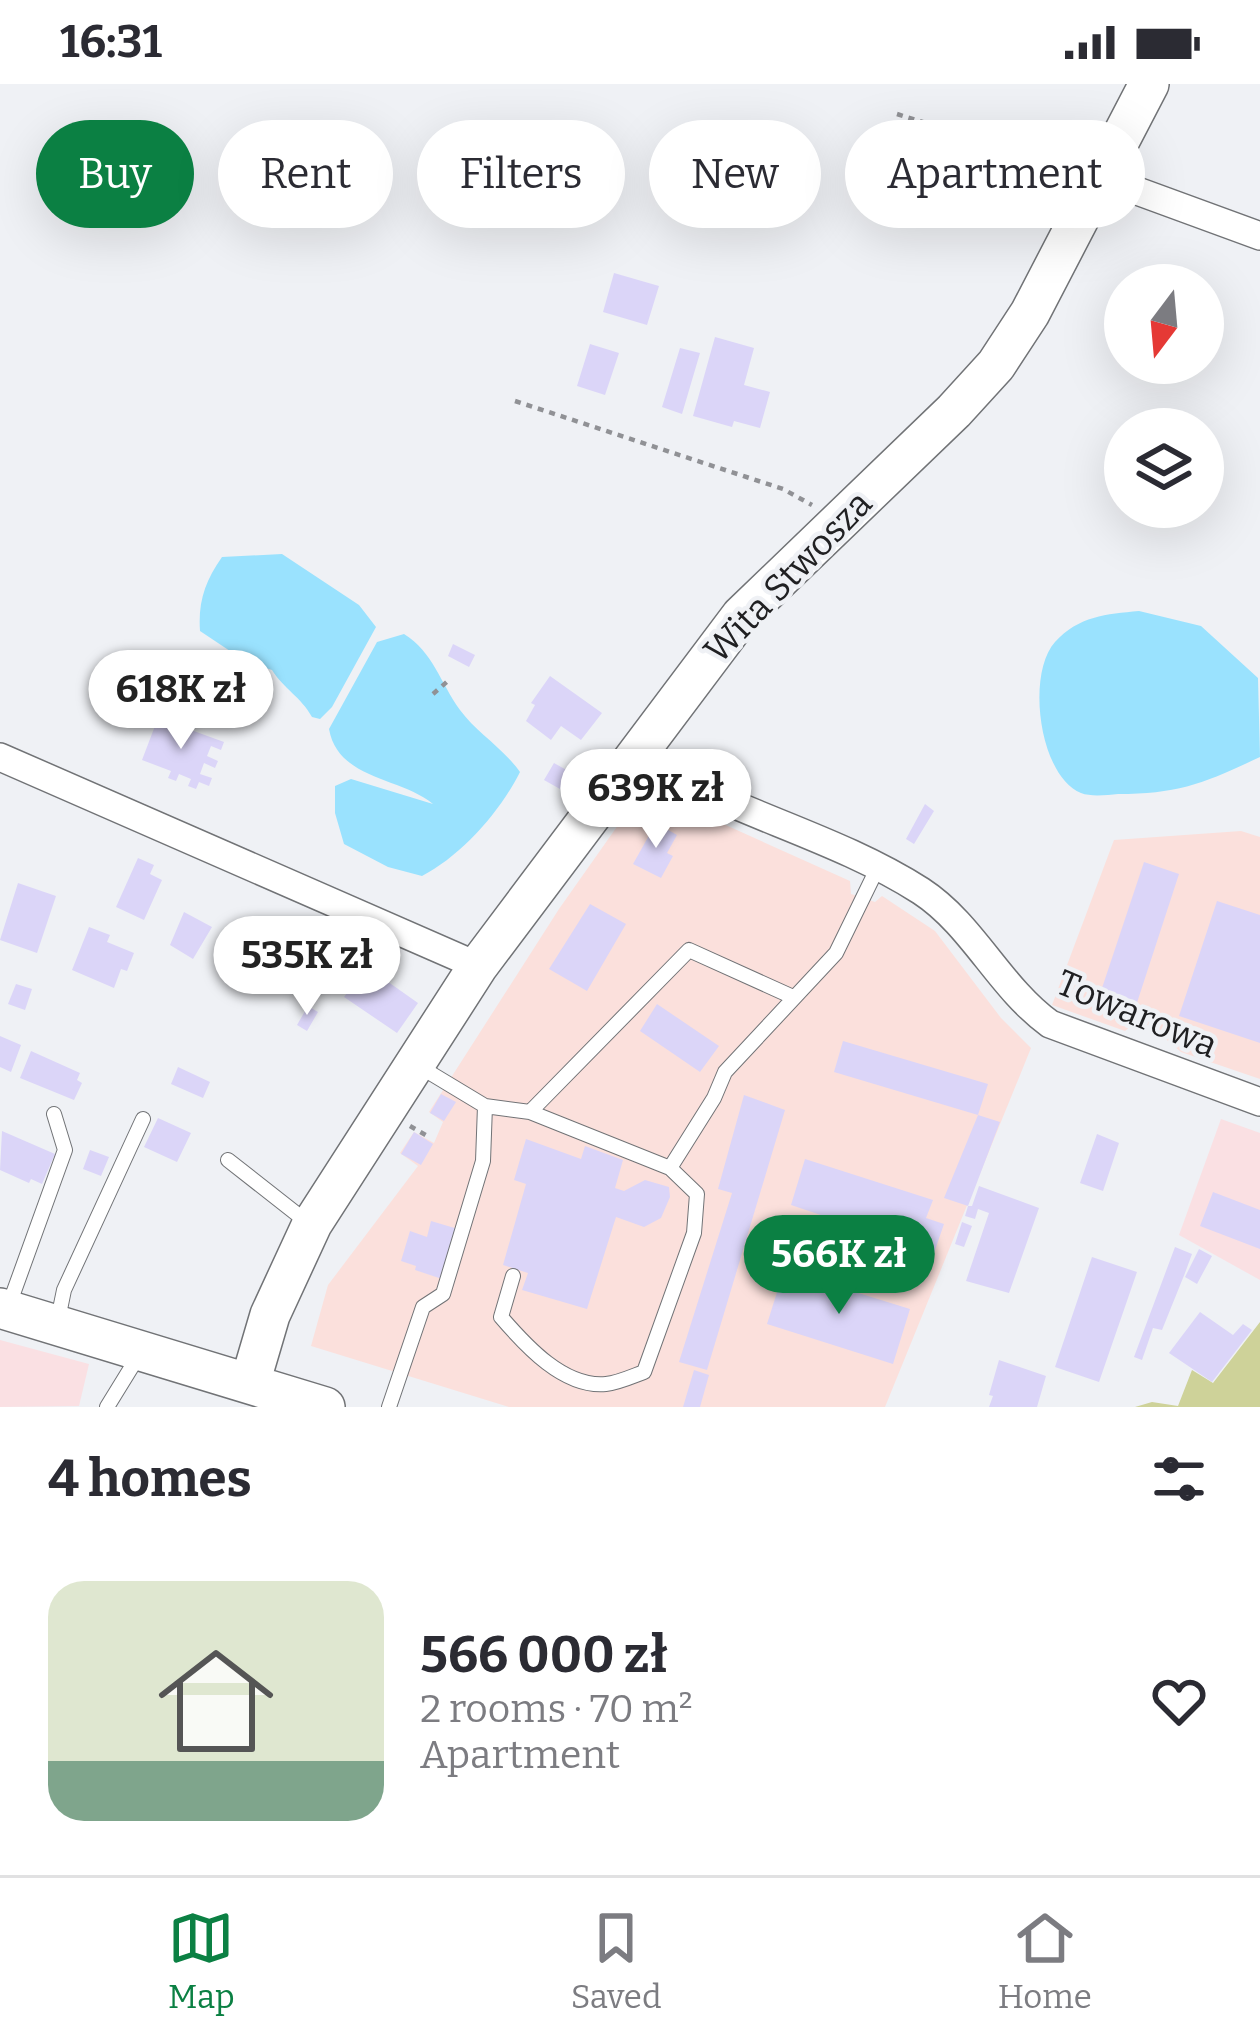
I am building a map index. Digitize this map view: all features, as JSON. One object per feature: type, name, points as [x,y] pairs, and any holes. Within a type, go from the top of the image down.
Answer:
[{"type":"street","name":"Wita Stwosza","points":[[1130,120],[1149,84]]},
{"type":"street","points":[[1145,194],[1260,236]]},
{"type":"street","name":"Wita Stwosza","points":[[250,1383],[270,1315],[312,1224],[478,966],[741,616],[954,411],[995,365],[1030,313],[1074,228]]},
{"type":"street","name":"Towarowa","points":[[634,754],[878,867],[925,894],[951,915],[1013,992],[1050,1024],[1260,1102]]},
{"type":"street","points":[[0,757],[478,966]]},
{"type":"street","points":[[4,1309],[325,1407]]},
{"type":"lane","points":[[670,1168],[725,1072],[836,953],[878,867]]},
{"type":"lane","points":[[530,1112],[689,950],[793,997]]},
{"type":"lane","points":[[414,1062],[485,1106],[530,1112],[670,1168],[697,1194],[694,1233],[644,1372],[604,1385],[561,1373],[523,1343],[501,1317],[513,1276]]},
{"type":"lane","points":[[389,1407],[422,1307],[443,1294],[482,1161],[485,1106]]},
{"type":"lane","points":[[4,1309],[65,1150],[55,1114]]},
{"type":"lane","points":[[57,1324],[64,1290],[143,1119]]},
{"type":"lane","points":[[228,1160],[312,1224]]},
{"type":"lane","points":[[107,1407],[130,1376],[141,1350]]},
{"type":"path","points":[[897,114],[916,120]]},
{"type":"path","points":[[514,401],[783,489],[836,522]]},
{"type":"path","points":[[433,694],[449,680]]},
{"type":"path","points":[[400,1120],[429,1137]]},
{"type":"shaded area","points":[[670,800],[850,881],[851,894],[875,902],[882,896],[935,931],[1001,1018],[1031,1048],[885,1407],[509,1407],[311,1346],[328,1285],[418,1166],[400,1153],[414,1132],[434,1143],[443,1122],[429,1112],[559,909],[628,811]]},
{"type":"shaded area","points":[[1241,831],[1260,837],[1260,1079],[1181,1052],[1161,1035],[1131,1026],[1125,1031],[1052,1005],[1114,840]]},
{"type":"shaded area","points":[[1221,1119],[1260,1133],[1260,1280],[1179,1235]]},
{"type":"shaded area","points":[[0,1340],[89,1364],[79,1406],[0,1407]]},
{"type":"green space","points":[[1260,1322],[1260,1407],[1135,1407],[1152,1402],[1178,1406],[1192,1370],[1213,1383]]},
{"type":"water","points":[[282,554],[359,605],[376,627],[332,707],[320,719],[312,717],[272,670],[245,661],[200,631],[204,592],[222,557]]},
{"type":"water","points":[[1139,611],[1201,626],[1258,678],[1260,757],[1175,789],[1081,793],[1055,767],[1041,723],[1039,699],[1046,657],[1064,633],[1083,622]]},
{"type":"water","points":[[404,634],[429,659],[466,718],[520,772],[478,832],[422,876],[388,867],[344,844],[335,813],[335,786],[351,779],[433,804],[357,768],[335,746],[329,729],[377,642]]},
{"type":"building","points":[[614,273],[659,286],[647,325],[603,312]]},
{"type":"building","points":[[715,337],[754,348],[744,385],[770,392],[760,428],[734,421],[732,427],[693,416]]},
{"type":"building","points":[[590,344],[619,353],[605,395],[577,386]]},
{"type":"building","points":[[680,348],[700,353],[682,414],[662,407]]},
{"type":"building","points":[[453,644],[475,655],[469,667],[448,656]]},
{"type":"building","points":[[550,676],[602,713],[581,740],[561,726],[551,740],[526,721],[535,705],[531,703]]},
{"type":"building","points":[[158,718],[224,742],[221,750],[211,746],[207,756],[218,761],[215,768],[204,763],[200,774],[212,778],[209,786],[199,782],[196,789],[188,786],[191,779],[179,774],[176,781],[168,778],[171,771],[142,760]]},
{"type":"building","points":[[554,763],[570,772],[560,789],[544,780]]},
{"type":"building","points":[[925,804],[934,811],[914,844],[906,839]]},
{"type":"building","points":[[656,823],[677,835],[661,878],[633,864]]},
{"type":"building","points":[[138,858],[154,865],[150,874],[162,880],[144,920],[116,907]]},
{"type":"building","points":[[1144,862],[1179,874],[1132,1018],[1096,1006]]},
{"type":"building","points":[[18,883],[56,896],[37,953],[0,940]]},
{"type":"building","points":[[1217,901],[1260,915],[1260,1043],[1179,1016]]},
{"type":"building","points":[[590,904],[626,924],[587,991],[549,969]]},
{"type":"building","points":[[184,912],[212,927],[193,959],[170,945]]},
{"type":"building","points":[[266,919],[333,948],[319,983],[297,973],[289,992],[276,986],[281,972],[262,968],[263,964],[249,958],[256,942],[250,939],[252,931],[259,934]]},
{"type":"building","points":[[89,927],[110,935],[107,942],[134,953],[114,988],[72,970]]},
{"type":"building","points":[[367,967],[418,1003],[397,1033],[344,997]]},
{"type":"building","points":[[16,984],[32,989],[25,1010],[8,1004]]},
{"type":"building","points":[[657,1004],[719,1046],[700,1072],[640,1031]]},
{"type":"building","points":[[308,1006],[318,1012],[307,1031],[297,1025]]},
{"type":"building","points":[[0,1036],[21,1045],[11,1072],[0,1067]]},
{"type":"building","points":[[843,1041],[988,1084],[978,1115],[834,1072]]},
{"type":"building","points":[[31,1051],[80,1073],[77,1080],[82,1083],[74,1100],[20,1078]]},
{"type":"building","points":[[178,1067],[210,1082],[203,1098],[171,1084]]},
{"type":"building","points":[[441,1094],[456,1102],[444,1121],[430,1113]]},
{"type":"building","points":[[744,1095],[785,1110],[707,1370],[679,1362],[732,1193],[718,1189]]},
{"type":"building","points":[[978,1115],[1000,1122],[968,1206],[944,1198]]},
{"type":"building","points":[[158,1118],[191,1133],[177,1162],[144,1147]]},
{"type":"building","points":[[2,1131],[55,1154],[42,1184],[0,1170]]},
{"type":"building","points":[[414,1132],[433,1144],[421,1165],[401,1154]]},
{"type":"building","points":[[1097,1134],[1119,1143],[1103,1191],[1080,1183]]},
{"type":"building","points":[[526,1139],[581,1159],[585,1146],[623,1160],[615,1188],[624,1191],[645,1180],[669,1187],[661,1218],[644,1227],[616,1217],[587,1309],[522,1290],[528,1273],[503,1265],[526,1184],[514,1180]]},
{"type":"building","points":[[90,1150],[109,1157],[101,1176],[83,1169]]},
{"type":"building","points":[[805,1159],[933,1200],[926,1218],[944,1224],[934,1253],[791,1205]]},
{"type":"building","points":[[979,1186],[1039,1208],[1009,1293],[966,1281],[989,1213],[978,1209],[975,1219],[965,1216]]},
{"type":"building","points":[[1213,1192],[1260,1210],[1260,1249],[1200,1226]]},
{"type":"building","points":[[431,1221],[458,1229],[442,1279],[401,1261],[410,1231],[427,1237]]},
{"type":"building","points":[[962,1222],[972,1226],[964,1247],[955,1244]]},
{"type":"building","points":[[1175,1247],[1192,1254],[1162,1330],[1153,1328],[1142,1360],[1134,1357]]},
{"type":"building","points":[[1199,1249],[1212,1256],[1197,1284],[1185,1277]]},
{"type":"building","points":[[1092,1257],[1137,1272],[1099,1382],[1055,1367]]},
{"type":"building","points":[[784,1270],[910,1309],[893,1364],[767,1324]]},
{"type":"building","points":[[1200,1312],[1233,1335],[1243,1324],[1252,1330],[1212,1382],[1169,1353]]},
{"type":"building","points":[[999,1360],[1046,1376],[1037,1407],[989,1407]]},
{"type":"building","points":[[694,1370],[709,1375],[700,1407],[683,1407]]}]
